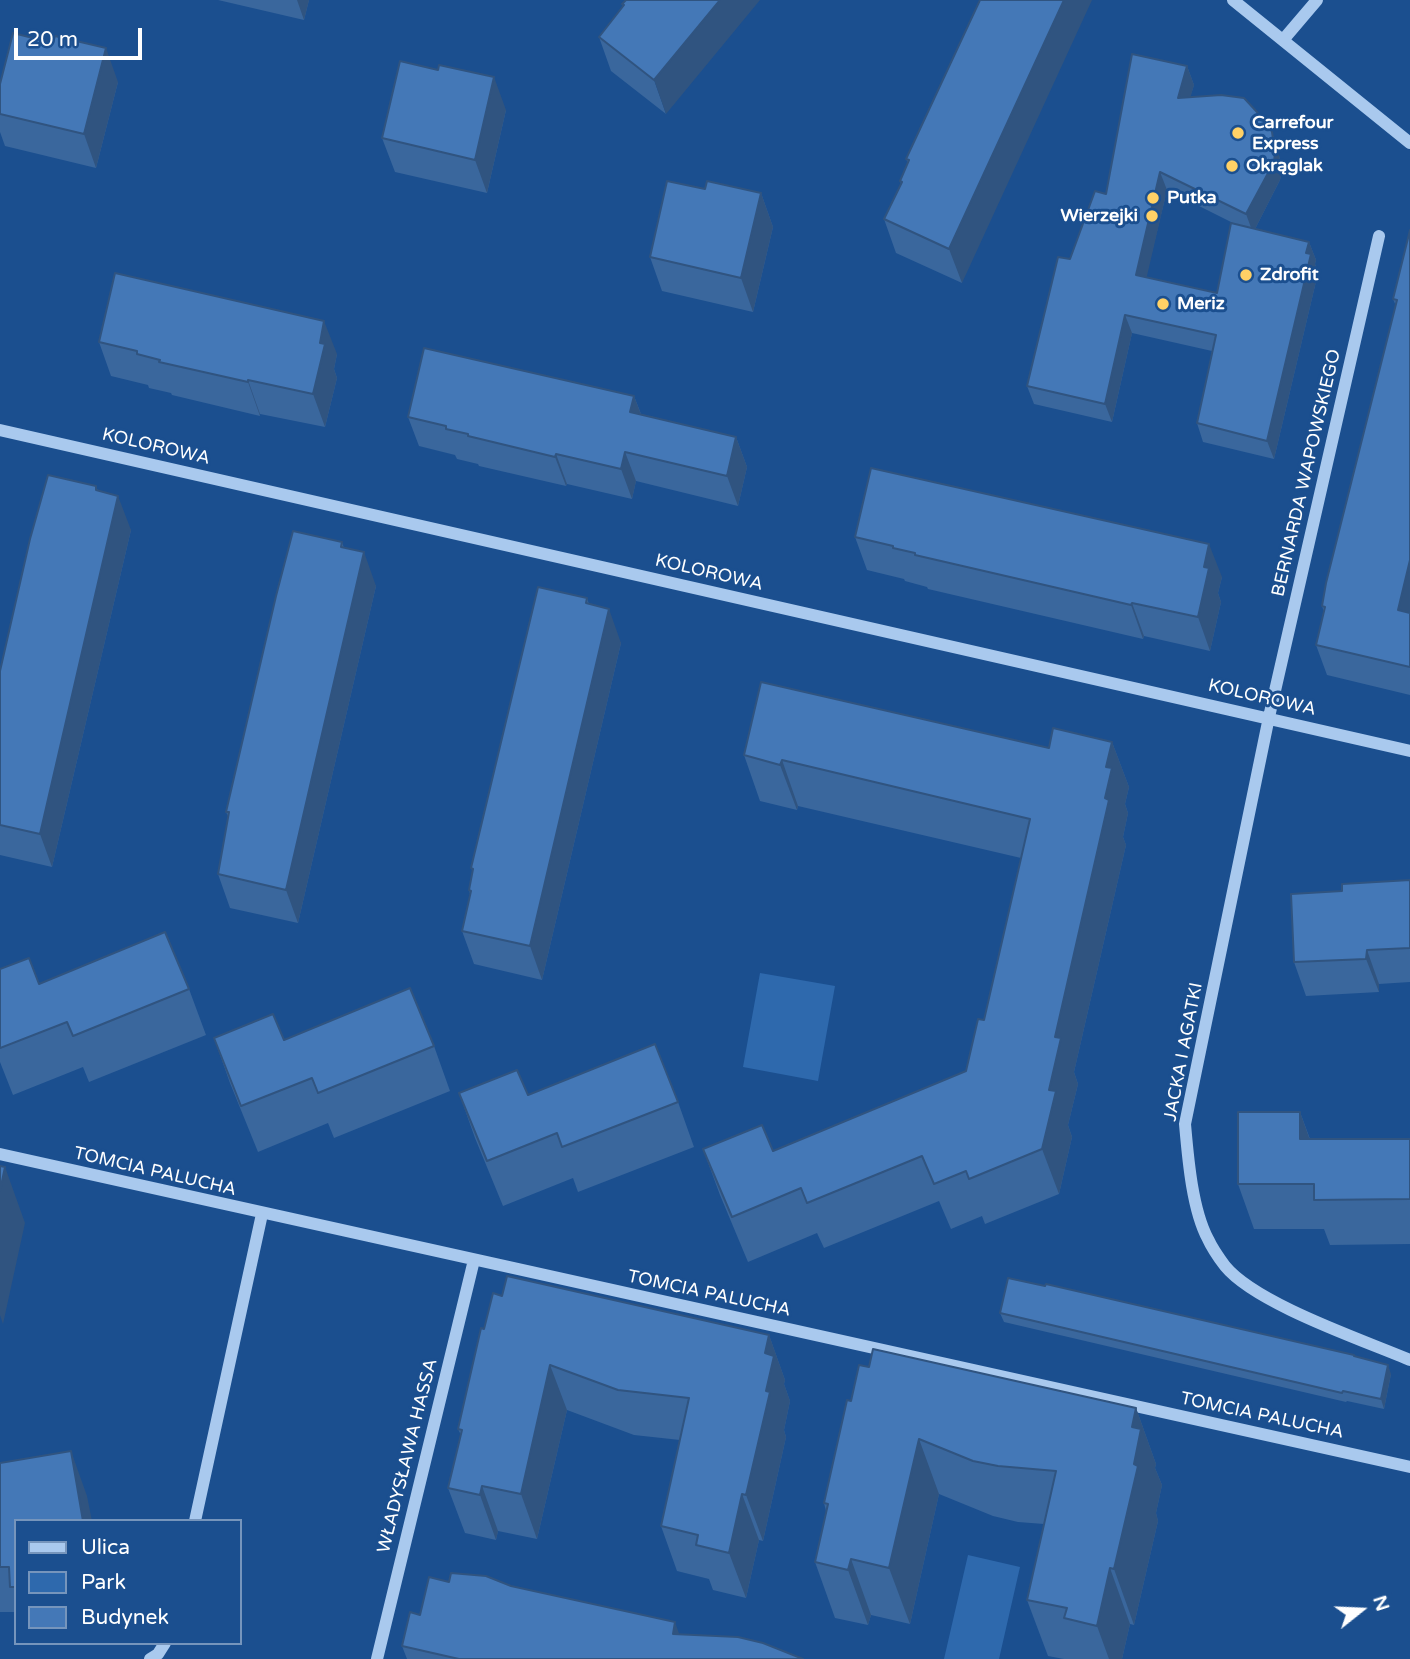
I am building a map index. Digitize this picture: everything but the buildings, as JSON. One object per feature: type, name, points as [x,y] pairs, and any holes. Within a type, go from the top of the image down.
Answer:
[{"type":"street","points":[[1233,0],[1410,143]]},
{"type":"street","points":[[1283,40],[1317,0]]},
{"type":"street","name":"BERNARDA WAPOWSKIEGO","points":[[1269,717],[1379,236]]},
{"type":"street","name":"KOLOROWA","points":[[0,430],[1410,751]]},
{"type":"street","name":"JACKA I AGATKI","points":[[1269,717],[1185,1124],[1191,1182],[1206,1237],[1226,1267],[1251,1288],[1300,1314],[1410,1360]]},
{"type":"street","name":"TOMCIA PALUCHA","points":[[0,1154],[1410,1467]]},
{"type":"street","points":[[195,1519],[262,1214]]},
{"type":"street","name":"WŁADYSŁAWA HASSA","points":[[377,1659],[474,1260]]},
{"type":"street","points":[[150,1659],[158,1654],[164,1645]]},
{"type":"green space","points":[[760,973],[835,986],[818,1081],[743,1067]]},
{"type":"green space","points":[[968,1555],[1020,1567],[999,1659],[944,1659]]},
{"type":"place","name":"Carrefour Express","points":[[1238,133]]},
{"type":"place","name":"Okrąglak","points":[[1232,166]]},
{"type":"place","name":"Putka","points":[[1153,198]]},
{"type":"place","name":"Wierzejki","points":[[1152,216]]},
{"type":"place","name":"Zdrofit","points":[[1246,275]]},
{"type":"place","name":"Meriz","points":[[1163,304]]}]
